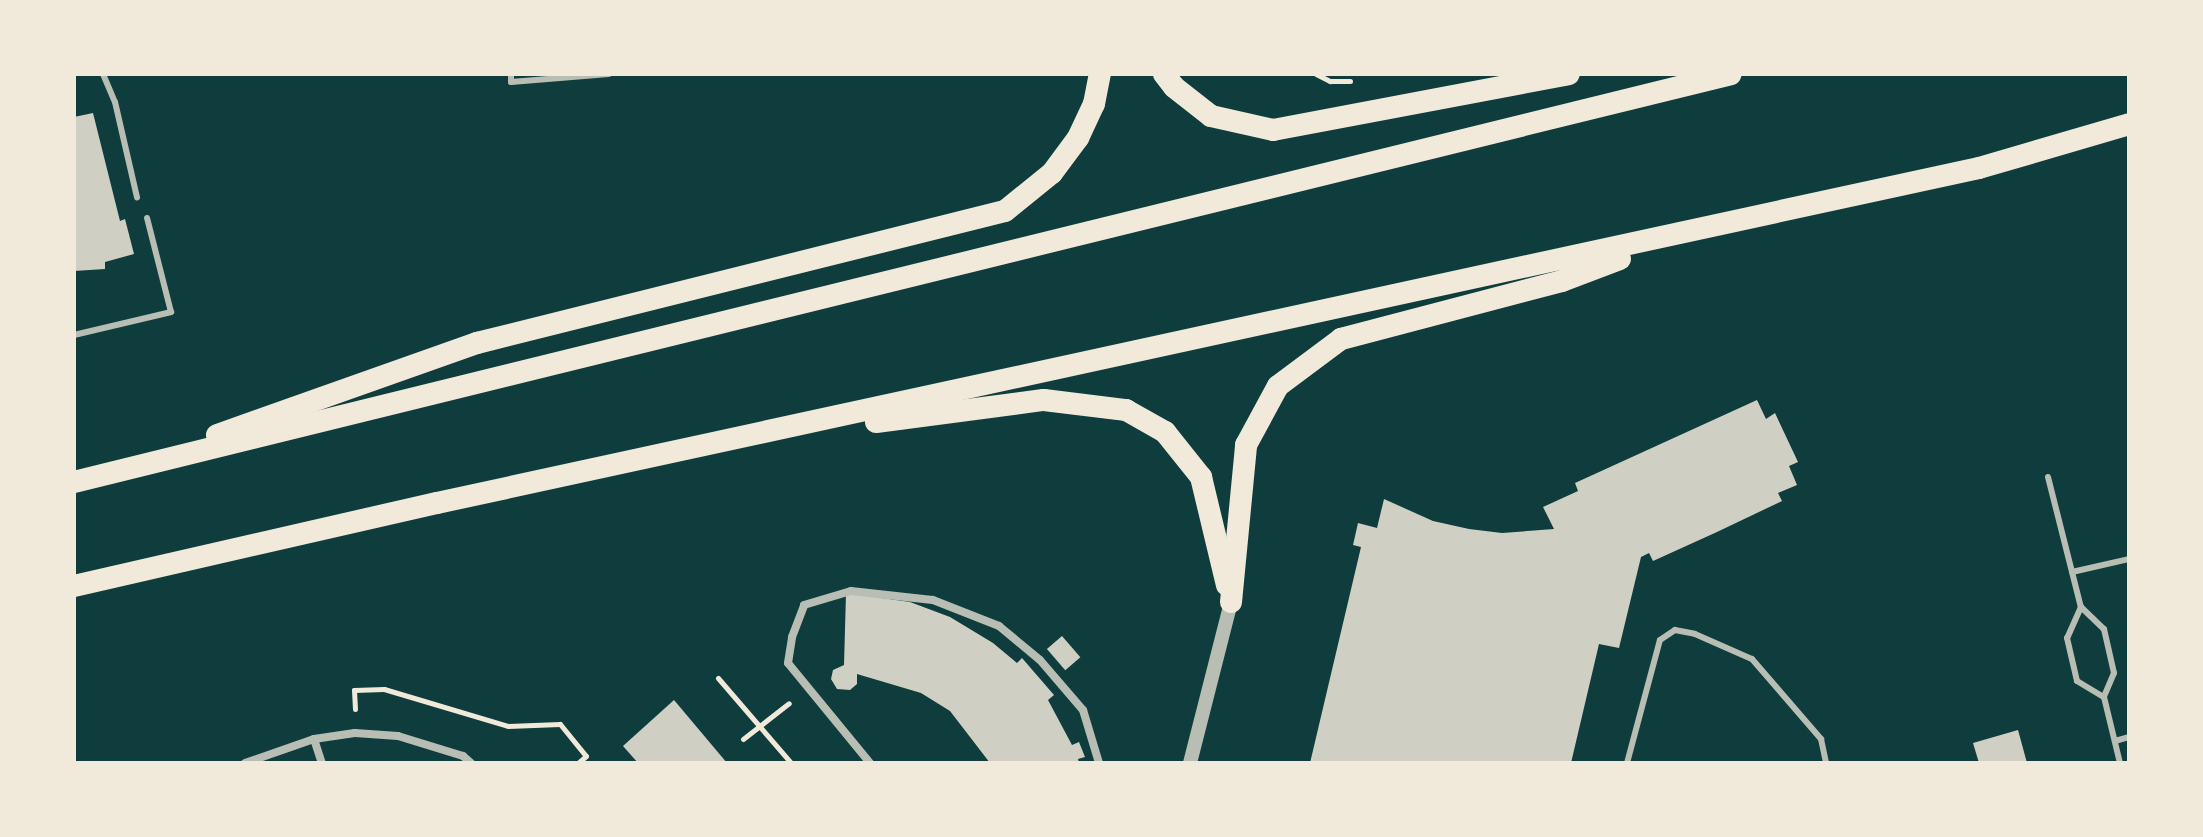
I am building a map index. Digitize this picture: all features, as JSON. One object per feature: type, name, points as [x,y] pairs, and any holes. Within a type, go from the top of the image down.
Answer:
[{"type":"highway","points":[[118,472],[477,343],[1005,211],[1052,173],[1078,138],[1094,104],[1100,74]]},
{"type":"highway","points":[[1164,74],[1174,87],[1211,116],[1273,130],[1569,74]]},
{"type":"highway","points":[[74,482],[1731,74]]},
{"type":"highway","points":[[74,586],[1979,168],[2129,124]]},
{"type":"highway","points":[[1231,602],[1246,445],[1278,386],[1341,339],[1562,281],[1689,233]]},
{"type":"highway","points":[[722,442],[1044,400],[1126,410],[1165,432],[1201,477],[1231,602]]},
{"type":"street","points":[[870,763],[788,663],[792,637],[804,605],[851,591],[933,600],[999,626],[1040,660],[1083,710],[1099,763]]},
{"type":"street","points":[[1190,763],[1231,602]]},
{"type":"street","points":[[245,763],[314,739],[355,733],[398,736],[463,756],[471,763]]},
{"type":"street","points":[[314,739],[322,763]]},
{"type":"lane","points":[[103,74],[115,102],[137,197]]},
{"type":"lane","points":[[511,74],[511,82],[609,74]]},
{"type":"lane","points":[[74,335],[171,312],[147,218]]},
{"type":"lane","points":[[2048,477],[2081,607],[2104,629],[2114,673],[2104,697],[2120,763]]},
{"type":"lane","points":[[2072,572],[2129,559]]},
{"type":"lane","points":[[2081,607],[2067,638],[2077,681],[2104,697]]},
{"type":"lane","points":[[1627,763],[1660,640],[1675,630],[1695,634],[1752,659],[1821,739],[1826,763]]},
{"type":"lane","points":[[2115,741],[2129,737]]},
{"type":"path","points":[[718,678],[791,763]]},
{"type":"path","points":[[743,739],[809,688]]},
{"type":"path","points":[[355,733],[354,690],[384,689],[508,726],[560,724],[586,756],[578,763]]},
{"type":"building","points":[[93,113],[120,221],[125,219],[134,254],[105,262],[105,269],[74,271],[74,117]]},
{"type":"building","points":[[1757,400],[1766,419],[1775,413],[1798,462],[1789,466],[1797,485],[1778,493],[1782,501],[1717,532],[1653,561],[1649,553],[1641,557],[1619,648],[1599,644],[1571,763],[1310,763],[1361,547],[1353,545],[1358,523],[1377,528],[1384,499],[1433,521],[1469,529],[1502,533],[1554,529],[1543,507],[1578,491],[1575,483]]},
{"type":"building","points":[[846,593],[910,602],[950,617],[993,643],[1017,663],[1022,658],[1054,695],[1048,700],[1072,745],[1079,742],[1085,757],[1078,759],[1079,763],[990,763],[950,711],[921,693],[857,674],[857,684],[850,690],[837,689],[831,679],[833,670],[844,665]]},
{"type":"building","points":[[1062,636],[1080,657],[1065,670],[1047,649]]},
{"type":"building","points":[[674,700],[727,763],[638,763],[623,746]]},
{"type":"building","points":[[2018,730],[2027,763],[1979,763],[1973,743]]}]
